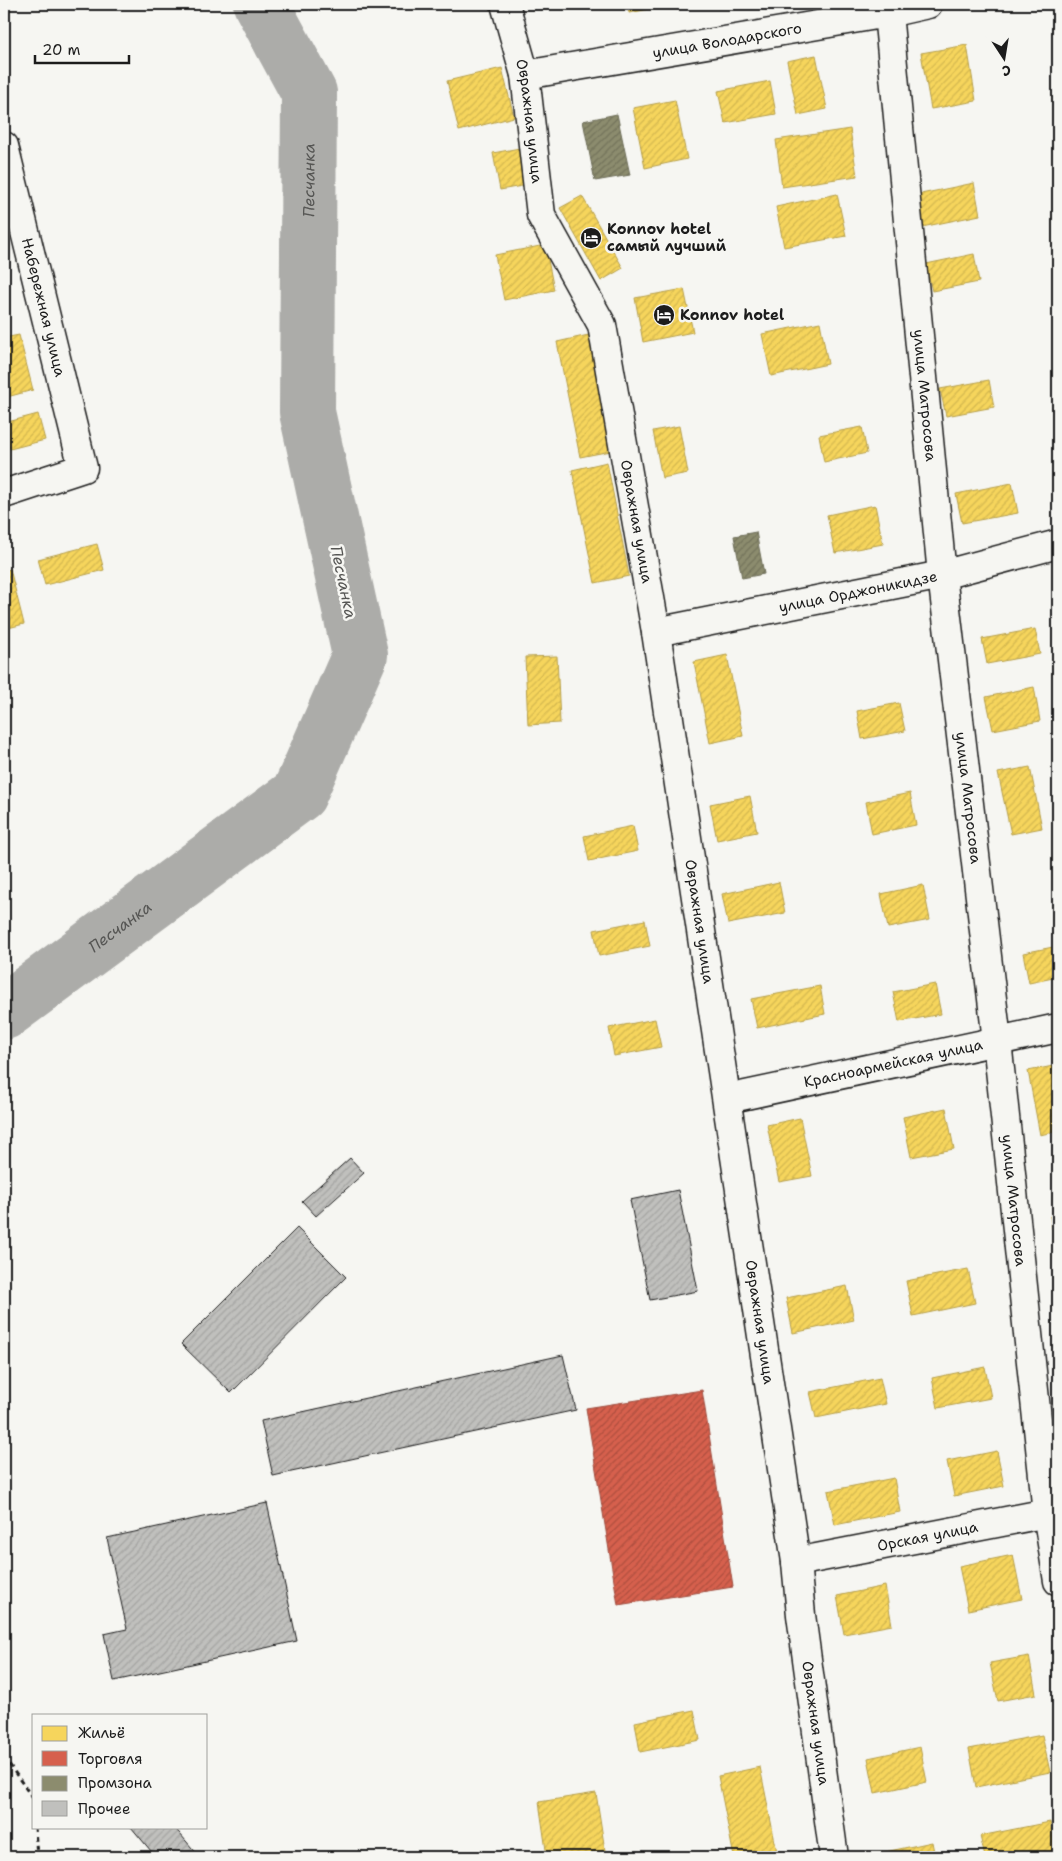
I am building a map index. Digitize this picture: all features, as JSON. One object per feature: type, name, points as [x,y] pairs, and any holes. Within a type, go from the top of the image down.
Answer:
[{"type":"street","name":"Овражная улица","points":[[505,4],[525,76],[541,215],[602,326],[656,632],[727,1099],[796,1562],[834,1857]]},
{"type":"street","name":"улица Володарского","points":[[525,76],[888,13],[928,4]]},
{"type":"street","name":"улица Матросова","points":[[888,13],[942,575],[1052,1512],[1058,1581]]},
{"type":"street","name":"Набережная улица","points":[[4,146],[83,468],[4,494]]},
{"type":"street","name":"улица Орджоникидзе","points":[[656,632],[942,575],[1058,544]]},
{"type":"street","name":"Красноармейская улица","points":[[727,1099],[1058,1028]]},
{"type":"street","name":"Орская улица","points":[[796,1562],[1052,1512]]},
{"type":"path","points":[[4,1756],[32,1797]]},
{"type":"path","points":[[35,1828],[37,1857]]},
{"type":"building: Жильё","points":[[627,4],[674,4],[629,13]]},
{"type":"building: Жильё","points":[[967,45],[976,101],[931,109],[921,53]]},
{"type":"building: Жильё","points":[[816,55],[827,109],[798,115],[787,61]]},
{"type":"building: Жильё","points":[[502,68],[514,117],[459,131],[447,81]]},
{"type":"building: Жильё","points":[[770,81],[776,114],[725,123],[718,91]]},
{"type":"building: Жильё","points":[[675,100],[687,159],[645,168],[633,108]]},
{"type":"building: Жильё","points":[[850,129],[857,176],[782,187],[776,140]]},
{"type":"building: Жильё","points":[[525,147],[533,184],[500,190],[493,153]]},
{"type":"building: Жильё","points":[[974,183],[980,215],[922,227],[916,195]]},
{"type":"building: Жильё","points":[[837,194],[846,236],[784,247],[776,207]]},
{"type":"building: Жильё","name":"Konnov hotel самый лучший","points":[[582,196],[623,268],[601,281],[560,208]]},
{"type":"building: Жильё","points":[[545,245],[554,290],[504,300],[495,255]]},
{"type":"building: Жильё","points":[[974,254],[979,282],[932,291],[926,264]]},
{"type":"building: Жильё","name":"Konnov hotel","points":[[684,289],[693,332],[643,342],[635,298]]},
{"type":"building: Жильё","points":[[820,322],[828,364],[771,376],[762,334]]},
{"type":"building: Жильё","points":[[593,334],[616,450],[580,457],[557,342]]},
{"type":"building: Жильё","points":[[19,335],[33,390],[7,397],[4,386],[4,338]]},
{"type":"building: Жильё","points":[[989,380],[994,407],[946,416],[940,389]]},
{"type":"building: Жильё","points":[[38,414],[45,440],[10,449],[4,423]]},
{"type":"building: Жильё","points":[[679,426],[688,473],[662,478],[653,431]]},
{"type":"building: Жильё","points":[[862,427],[867,453],[824,462],[819,435]]},
{"type":"building: Жильё","points":[[607,462],[629,576],[595,583],[572,470]]},
{"type":"building: Жильё","points":[[1058,463],[1058,494],[1052,465]]},
{"type":"building: Жильё","points":[[1012,483],[1018,513],[962,523],[956,494]]},
{"type":"building: Жильё","points":[[875,505],[883,544],[835,553],[827,515]]},
{"type":"building: Жильё","points":[[97,544],[104,570],[45,585],[38,559]]},
{"type":"building: Жильё","points":[[10,569],[24,624],[4,629],[4,571]]},
{"type":"building: Жильё","points":[[1035,629],[1040,654],[987,664],[982,639]]},
{"type":"building: Жильё","points":[[727,655],[743,736],[710,743],[694,662]]},
{"type":"building: Жильё","points":[[557,656],[560,723],[528,725],[525,657]]},
{"type":"building: Жильё","points":[[1034,687],[1040,721],[993,730],[986,697]]},
{"type":"building: Жильё","points":[[899,703],[905,731],[862,739],[857,711]]},
{"type":"building: Жильё","points":[[1030,767],[1042,828],[1011,834],[998,773]]},
{"type":"building: Жильё","points":[[910,793],[916,825],[872,834],[866,802]]},
{"type":"building: Жильё","points":[[750,796],[757,832],[717,840],[710,804]]},
{"type":"building: Жильё","points":[[633,826],[638,851],[589,861],[584,836]]},
{"type":"building: Жильё","points":[[779,882],[785,913],[728,924],[722,894]]},
{"type":"building: Жильё","points":[[923,885],[930,920],[888,928],[881,894]]},
{"type":"building: Жильё","points":[[645,920],[650,946],[599,956],[594,930]]},
{"type":"building: Жильё","points":[[1058,946],[1058,977],[1029,983],[1023,953]]},
{"type":"building: Жильё","points":[[935,984],[941,1014],[899,1022],[893,992]]},
{"type":"building: Жильё","points":[[820,986],[825,1014],[757,1028],[751,999]]},
{"type":"building: Жильё","points":[[655,1019],[661,1047],[614,1056],[609,1028]]},
{"type":"building: Жильё","points":[[1058,1065],[1058,1131],[1040,1135],[1028,1071]]},
{"type":"building: Жильё","points":[[946,1108],[954,1149],[911,1157],[903,1117]]},
{"type":"building: Жильё","points":[[800,1118],[812,1176],[779,1182],[767,1125]]},
{"type":"building: Жильё","points":[[1058,1214],[1058,1249],[1056,1250],[1050,1216]]},
{"type":"building: Жильё","points":[[968,1269],[975,1303],[913,1316],[906,1281]]},
{"type":"building: Жильё","points":[[847,1286],[854,1320],[793,1333],[786,1298]]},
{"type":"building: Жильё","points":[[985,1367],[991,1398],[938,1408],[932,1378]]},
{"type":"building: Жильё","points":[[880,1378],[886,1404],[816,1418],[810,1392]]},
{"type":"building: Жильё","points":[[997,1451],[1004,1486],[954,1496],[947,1461]]},
{"type":"building: Жильё","points":[[894,1478],[900,1512],[835,1525],[828,1491]]},
{"type":"building: Жильё","points":[[1013,1555],[1022,1599],[968,1610],[959,1566]]},
{"type":"building: Жильё","points":[[885,1586],[892,1625],[844,1634],[837,1596]]},
{"type":"building: Жильё","points":[[1029,1656],[1036,1694],[998,1701],[990,1663]]},
{"type":"building: Жильё","points":[[694,1710],[700,1740],[640,1752],[635,1722]]},
{"type":"building: Жильё","points":[[1042,1735],[1050,1772],[976,1787],[969,1749]]},
{"type":"building: Жильё","points":[[920,1747],[927,1782],[875,1793],[868,1758]]},
{"type":"building: Жильё","points":[[760,1767],[778,1857],[734,1857],[718,1776]]},
{"type":"building: Жильё","points":[[596,1793],[606,1857],[547,1857],[539,1802]]},
{"type":"building: Жильё","points":[[1050,1822],[1057,1857],[985,1857],[980,1836]]},
{"type":"building: Жильё","points":[[932,1842],[935,1857],[872,1857],[871,1855]]},
{"type":"building: Торговля","points":[[702,1390],[733,1587],[618,1605],[586,1408]]},
{"type":"building: Промзона","points":[[617,114],[630,175],[595,181],[583,121]]},
{"type":"building: Промзона","points":[[756,532],[764,574],[742,578],[734,536]]},
{"type":"building: Прочее","points":[[350,1158],[364,1173],[316,1216],[302,1201]]},
{"type":"building: Прочее","points":[[678,1190],[698,1291],[650,1300],[630,1200]]},
{"type":"building: Прочее","points":[[297,1228],[346,1277],[231,1393],[181,1344]]},
{"type":"building: Прочее","points":[[563,1355],[576,1410],[273,1476],[261,1421]]},
{"type":"building: Прочее","points":[[267,1503],[297,1641],[114,1681],[104,1634],[127,1629],[107,1538]]},
{"type":"building: Прочее","points":[[132,1828],[175,1828],[198,1855],[195,1857],[156,1857]]},
{"type":"waterway","name":"Песчанка","points":[[4,1012],[299,794],[360,655],[307,412],[309,93],[261,4]]},
{"type":"place","name":"Konnov hotel самый лучший","points":[[591,238]]},
{"type":"place","name":"Konnov hotel","points":[[664,315]]}]
